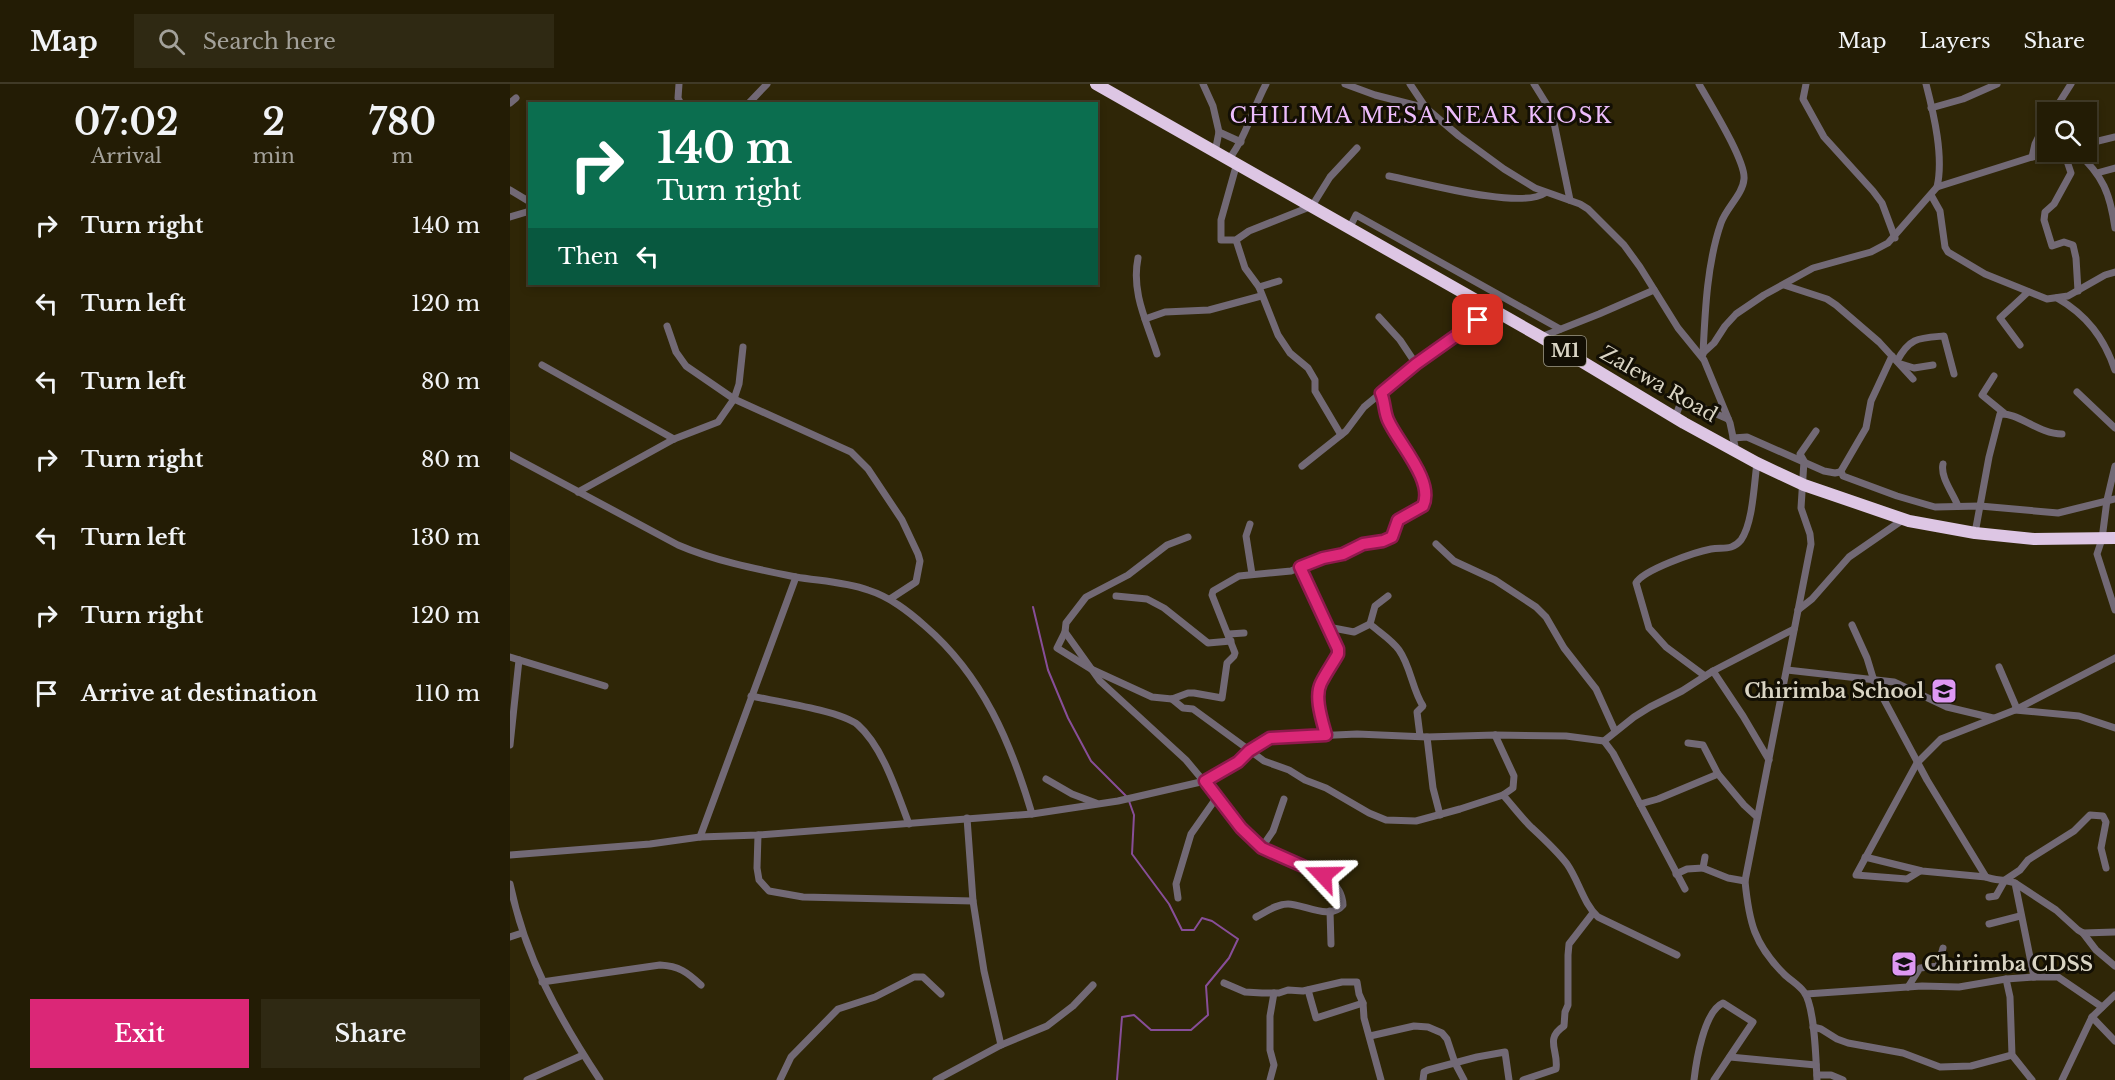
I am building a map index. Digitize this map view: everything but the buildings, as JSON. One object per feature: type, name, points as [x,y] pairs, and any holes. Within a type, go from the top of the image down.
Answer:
[{"type":"highway","name":"Zalewa Road","points":[[1096,84],[1192,141],[1233,161],[1541,337],[1675,418],[1757,463],[1803,485],[1904,519],[1975,533],[2034,539],[2115,538]]},
{"type":"street","points":[[680,84],[678,98],[680,102]]},
{"type":"street","points":[[750,102],[768,84]]},
{"type":"street","points":[[1203,84],[1213,106],[1219,132],[1215,152]]},
{"type":"street","points":[[1266,84],[1249,119],[1233,161],[1221,220],[1221,240],[1236,240],[1249,231],[1312,206],[1330,177],[1357,148]]},
{"type":"street","points":[[1345,84],[1375,96],[1426,108]]},
{"type":"street","points":[[1410,84],[1426,108],[1504,169],[1545,193],[1570,200],[1587,209],[1604,223],[1640,267],[1689,343],[1704,356]]},
{"type":"street","points":[[1534,84],[1552,113],[1570,200]]},
{"type":"street","points":[[1699,84],[1727,133],[1742,166],[1744,180],[1742,188],[1722,219],[1716,239],[1708,295],[1704,356],[1728,419],[1736,451]]},
{"type":"street","points":[[1806,84],[1803,99],[1815,122],[1837,153],[1882,203],[1894,238]]},
{"type":"street","points":[[1704,356],[1736,314],[1764,294],[1813,268],[1871,252],[1894,238],[1931,195],[1937,187],[1940,159],[1926,84]]},
{"type":"street","points":[[1931,108],[1963,99],[1997,84]]},
{"type":"street","points":[[2060,102],[2071,84]]},
{"type":"street","points":[[1219,132],[1241,142]]},
{"type":"street","points":[[2097,141],[2115,137]]},
{"type":"street","points":[[2032,157],[2037,140]]},
{"type":"street","points":[[1937,187],[2037,156]]},
{"type":"street","points":[[2067,162],[2071,174],[2054,204],[2045,212],[2044,220],[2052,246],[2064,242],[2073,245],[2078,291]]},
{"type":"street","points":[[2087,162],[2103,180],[2110,198],[2115,228]]},
{"type":"street","points":[[2097,173],[2115,168]]},
{"type":"street","points":[[1389,176],[1469,194],[1494,197],[1531,199],[1545,193]]},
{"type":"street","points":[[510,190],[528,201]]},
{"type":"street","points":[[1931,195],[1940,211],[1945,247],[1948,252],[1985,274],[2028,292],[2047,299],[2068,296],[2105,275],[2115,272]]},
{"type":"street","points":[[510,217],[528,212]]},
{"type":"street","points":[[1349,229],[1356,214],[1560,329]]},
{"type":"street","points":[[1236,240],[1245,268],[1259,287],[1278,335],[1290,354],[1305,365],[1313,376],[1316,383],[1315,391],[1341,435]]},
{"type":"street","points":[[1138,258],[1137,291],[1157,354]]},
{"type":"street","points":[[1259,287],[1279,281]]},
{"type":"street","points":[[1784,285],[1827,299],[1879,342],[1913,379]]},
{"type":"street","points":[[1541,337],[1654,290]]},
{"type":"street","points":[[2020,345],[2000,318],[2028,292]]},
{"type":"street","points":[[1145,319],[1171,311],[1209,310],[1261,296]]},
{"type":"street","points":[[2057,298],[2070,305],[2085,318],[2100,336],[2115,370]]},
{"type":"street","points":[[1302,466],[1341,435],[1364,407],[1416,364],[1492,310]]},
{"type":"street","points":[[1379,317],[1400,340],[1416,364]]},
{"type":"street","points":[[667,326],[676,352],[686,366],[734,399],[840,446],[868,469],[902,520],[920,561],[916,582],[890,599]]},
{"type":"street","points":[[1840,472],[1866,428],[1871,400],[1905,346],[1917,339],[1944,336],[1954,374]]},
{"type":"street","points":[[578,492],[674,439],[718,422],[734,399],[739,384],[743,347]]},
{"type":"street","points":[[1896,360],[1914,368],[1933,364]]},
{"type":"street","points":[[542,365],[674,439]]},
{"type":"street","points":[[1994,376],[1982,395],[2004,413],[2051,434],[2062,434]]},
{"type":"street","points":[[2077,392],[2115,428]]},
{"type":"street","points":[[1188,537],[1167,545],[1128,575],[1086,597],[1066,623],[1065,632],[1057,648],[1091,669],[1152,697],[1172,699],[1188,693],[1222,698],[1227,663],[1235,653],[1211,592],[1235,577],[1284,573],[1323,558],[1343,554],[1363,544],[1383,541],[1392,537],[1398,520],[1423,506],[1426,496],[1421,479],[1386,417],[1385,402],[1381,393]]},
{"type":"street","points":[[1675,418],[1683,399],[1728,419]]},
{"type":"street","points":[[1975,533],[1989,457],[2000,415],[2004,413]]},
{"type":"street","points":[[1816,432],[1800,454],[1804,461],[1801,508],[1811,544],[1745,881],[1753,932],[1764,951],[1806,994],[1813,1027],[1817,1078],[1831,1075],[1843,1080]]},
{"type":"street","points":[[1733,438],[1747,437],[1824,471],[1840,472]]},
{"type":"street","points":[[510,455],[678,545],[706,557],[867,590],[890,599],[929,629],[973,678],[1002,731],[1022,781],[1032,814]]},
{"type":"street","points":[[1706,676],[1666,647],[1649,628],[1636,583],[1642,576],[1674,561],[1710,549],[1734,547],[1740,541],[1747,525],[1757,463]]},
{"type":"street","points":[[1943,464],[1946,481],[1958,506]]},
{"type":"street","points":[[2115,466],[2111,500],[2097,554],[2115,610]]},
{"type":"street","points":[[1840,472],[1842,476],[1866,486],[1935,507],[1980,506],[2058,513],[2111,500]]},
{"type":"street","points":[[1798,610],[1812,599],[1849,557],[1904,519]]},
{"type":"street","points":[[1250,524],[1246,536],[1251,574]]},
{"type":"street","points":[[1436,544],[1454,561],[1487,576],[1536,607],[1546,617],[1564,648],[1596,688],[1615,731]]},
{"type":"street","points":[[1300,567],[1338,649],[1338,654],[1320,684],[1319,691],[1326,735]]},
{"type":"street","points":[[700,837],[796,577]]},
{"type":"street","points":[[1116,596],[1148,599],[1164,608],[1208,643],[1244,633]]},
{"type":"street","points":[[1328,627],[1354,632],[1370,624],[1375,606],[1388,596]]},
{"type":"street","points":[[1370,624],[1398,648],[1406,663],[1417,697],[1423,706],[1417,712],[1440,815]]},
{"type":"street","points":[[1852,625],[1867,658],[1874,681],[1917,762],[1986,877]]},
{"type":"street","points":[[1604,741],[1650,707],[1794,629]]},
{"type":"street","points":[[1065,632],[1100,681],[1186,760],[1241,828],[1262,848],[1323,875],[1333,882],[1343,899],[1340,909],[1330,911],[1288,904],[1270,909],[1257,917]]},
{"type":"street","points":[[510,657],[605,686]]},
{"type":"street","points":[[1920,871],[1907,879],[1857,875],[1917,762],[1941,739],[2016,709],[2115,658]]},
{"type":"street","points":[[510,745],[519,660]]},
{"type":"street","points":[[2000,667],[2016,709]]},
{"type":"street","points":[[1787,670],[1903,685],[1947,707],[1993,718]]},
{"type":"street","points":[[1713,671],[1762,746],[1769,761]]},
{"type":"street","points":[[751,696],[830,713],[857,724],[875,746],[909,824]]},
{"type":"street","points":[[1172,699],[1183,708],[1193,709],[1264,761],[1326,788],[1369,813],[1386,820],[1416,821],[1440,815],[1503,795],[1513,788],[1514,776],[1495,735]]},
{"type":"street","points":[[2016,709],[2079,716],[2115,728]]},
{"type":"street","points":[[510,855],[650,844],[700,837],[758,835],[1032,814],[1098,804],[1205,781],[1238,762],[1249,751],[1270,738],[1357,734],[1566,736],[1604,741],[1613,753],[1685,889]]},
{"type":"street","points":[[1749,735],[1762,746]]},
{"type":"street","points":[[1688,743],[1703,745],[1718,774],[1757,817]]},
{"type":"street","points":[[1640,804],[1658,800],[1718,774]]},
{"type":"street","points":[[1046,779],[1072,794],[1098,804]]},
{"type":"street","points":[[1503,795],[1567,864],[1576,877],[1593,913],[1606,922],[1677,956]]},
{"type":"street","points":[[1178,898],[1176,884],[1191,834],[1217,797]]},
{"type":"street","points":[[1262,848],[1273,831],[1284,798]]},
{"type":"street","points":[[1989,897],[1996,896],[2005,880],[2020,870],[2028,860],[2074,831],[2090,815],[2103,816],[2106,822],[2101,848],[2106,868]]},
{"type":"street","points":[[967,818],[973,901],[984,971],[1001,1045]]},
{"type":"street","points":[[758,835],[759,880],[769,891],[802,897],[973,901]]},
{"type":"street","points":[[1703,868],[1704,857]]},
{"type":"street","points":[[1865,857],[1920,871],[1986,877],[1996,881],[2005,880],[2015,883],[2056,910],[2072,926],[2083,933],[2096,950],[2115,966]]},
{"type":"street","points":[[1676,874],[1687,869],[1703,868],[1728,878],[1745,881]]},
{"type":"street","points":[[2015,883],[2034,977]]},
{"type":"street","points":[[510,884],[522,933],[542,982],[600,1080]]},
{"type":"street","points":[[1330,911],[1331,944]]},
{"type":"street","points":[[1523,1080],[1556,1069],[1553,1042],[1558,1030],[1564,1026],[1568,1005],[1569,944],[1593,913]]},
{"type":"street","points":[[1989,924],[2020,916]]},
{"type":"street","points":[[2083,933],[2115,932]]},
{"type":"street","points":[[510,937],[522,933]]},
{"type":"street","points":[[1908,987],[1920,968],[1938,966],[1943,948]]},
{"type":"street","points":[[542,982],[660,965],[684,969],[701,985]]},
{"type":"street","points":[[780,1080],[791,1057],[838,1009],[875,997],[914,977],[923,977],[941,994]]},
{"type":"street","points":[[1806,994],[1908,987],[1959,987],[2034,977],[2061,978],[2102,1006]]},
{"type":"street","points":[[2006,979],[2010,998],[2012,1055],[2032,1080]]},
{"type":"street","points":[[1224,983],[1245,992],[1274,993],[1308,990],[1342,982],[1357,982],[1381,1080]]},
{"type":"street","points":[[936,1080],[1001,1045],[1047,1026],[1073,1006],[1093,986]]},
{"type":"street","points":[[1308,990],[1316,1018],[1363,1003]]},
{"type":"street","points":[[1270,1080],[1274,1065],[1270,1050],[1270,1016],[1274,993]]},
{"type":"street","points":[[2062,1080],[2092,1017],[2115,995]]},
{"type":"street","points":[[1695,1080],[1704,1032],[1720,1004],[1733,1009],[1753,1022],[1714,1080]]},
{"type":"street","points":[[2092,1017],[2115,1041]]},
{"type":"street","points":[[1370,1036],[1414,1026],[1428,1028],[1444,1035],[1464,1080]]},
{"type":"street","points":[[1813,1027],[1848,1043],[1903,1053],[1940,1067],[1971,1066],[2012,1055]]},
{"type":"street","points":[[1423,1080],[1425,1071],[1505,1052],[1509,1080]]},
{"type":"street","points":[[527,1080],[583,1054]]},
{"type":"street","points":[[1730,1057],[1816,1065]]},
{"type":"waterway","points":[[1033,607],[1048,670],[1068,718],[1091,761],[1126,796]]},
{"type":"waterway","points":[[1117,1080],[1122,1017],[1134,1015],[1151,1030],[1191,1030],[1208,1015],[1206,986],[1229,958],[1238,939],[1212,921],[1202,918],[1194,930],[1182,930],[1169,904],[1132,854],[1134,815],[1129,801]]},
{"type":"place","name":"Chirimba School","points":[[1944,691]]},
{"type":"place","name":"Chirimba CDSS","points":[[1904,964]]},
{"type":"district","name":"CHILIMA MESA NEAR KIOSK","points":[[1421,115]]},
{"type":"route","points":[[1323,875],[1262,848],[1241,828],[1205,781],[1238,762],[1249,751],[1270,738],[1326,735],[1319,691],[1320,684],[1338,654],[1338,649],[1300,567],[1323,558],[1343,554],[1363,544],[1371,544],[1392,537],[1398,520],[1423,506],[1426,496],[1425,489],[1416,468],[1386,417],[1385,402],[1381,393],[1416,364],[1478,320]]}]
